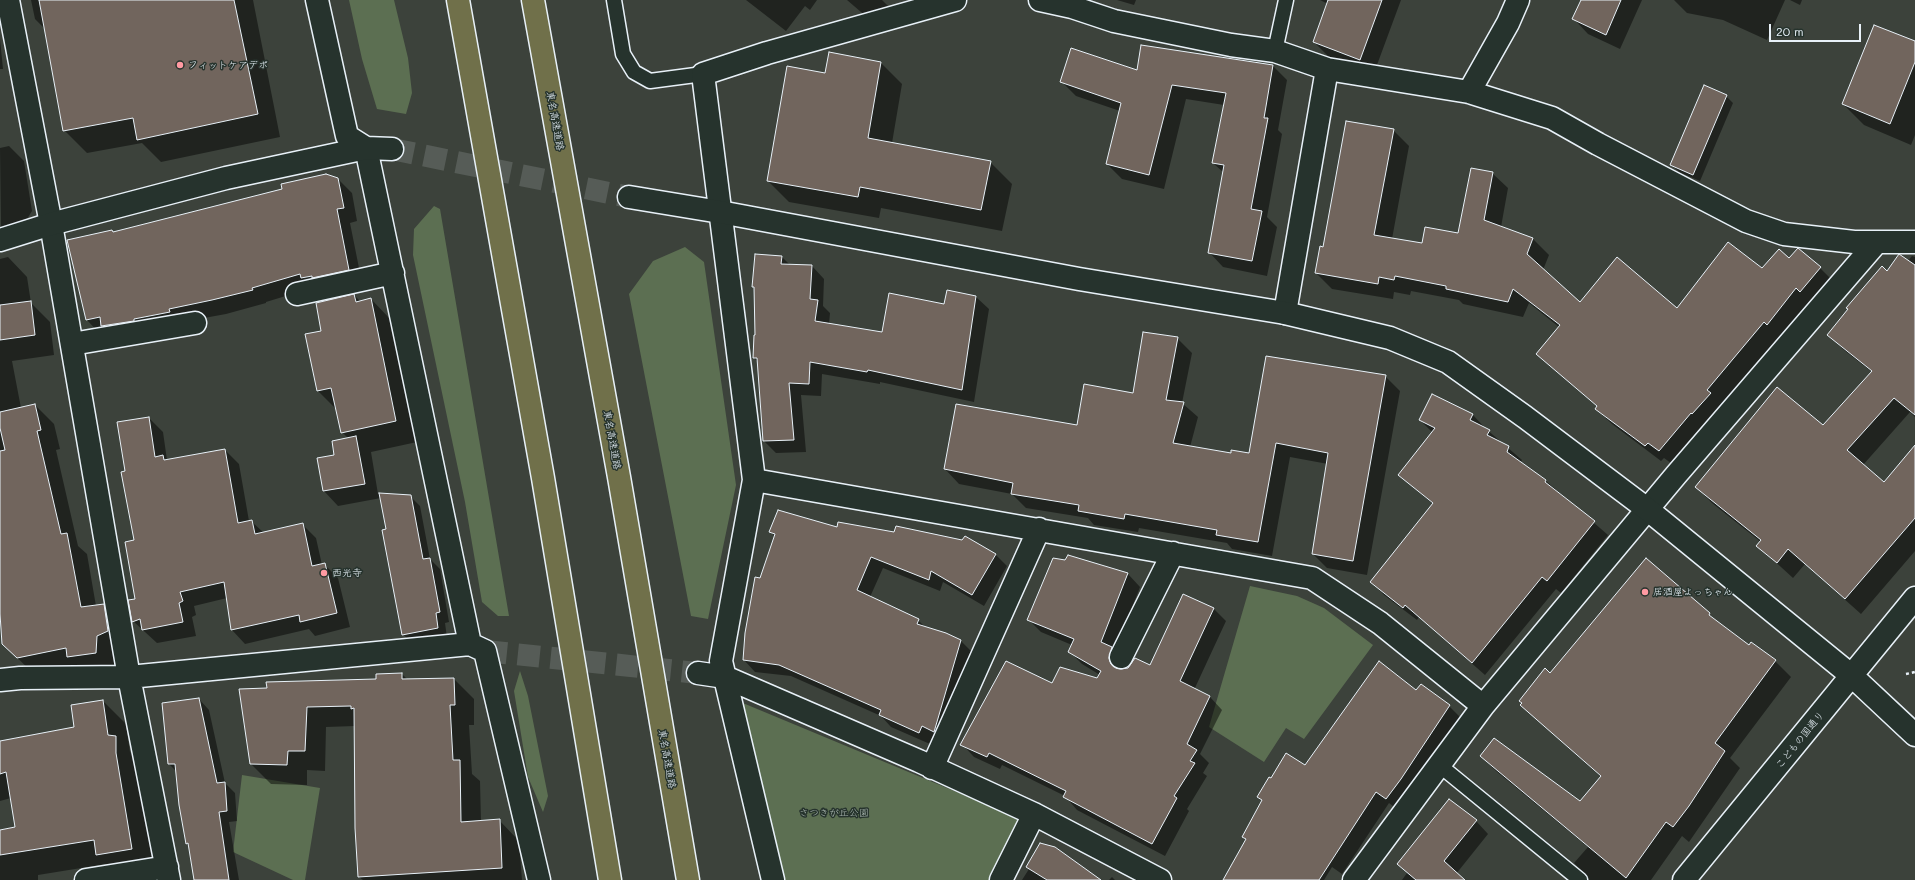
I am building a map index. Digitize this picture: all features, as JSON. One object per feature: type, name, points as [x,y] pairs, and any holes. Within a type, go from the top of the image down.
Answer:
[{"type":"highway","points":[[458,0],[541,471],[610,880]]},
{"type":"highway","name":"東名高速道路","points":[[533,0],[620,484],[688,880]]},
{"type":"street","points":[[8,0],[51,224],[129,677],[168,874],[86,880]]},
{"type":"street","points":[[317,0],[347,136],[366,148],[470,644]]},
{"type":"street","points":[[773,880],[721,661],[754,480],[703,74],[767,53],[955,0]]},
{"type":"street","points":[[1040,0],[1072,7],[1114,21],[1231,45],[1275,51],[1326,69],[1469,92],[1552,118],[1598,144],[1746,221],[1784,234],[1854,242],[1876,243],[1910,240],[1915,242]]},
{"type":"street","points":[[1469,92],[1508,23],[1518,0]]},
{"type":"street","points":[[1285,313],[1326,69]]},
{"type":"street","points":[[0,240],[51,224],[226,178],[366,148],[392,149]]},
{"type":"street","points":[[629,197],[720,212],[1079,279],[1285,313],[1390,338],[1448,362],[1525,417],[1647,509],[1852,676],[1915,735]]},
{"type":"street","points":[[1354,880],[1438,764],[1483,706],[1647,509],[1876,243]]},
{"type":"street","points":[[297,294],[392,273]]},
{"type":"street","points":[[72,344],[195,323]]},
{"type":"street","points":[[754,480],[1312,578],[1380,623],[1483,706]]},
{"type":"street","points":[[932,768],[1039,529]]},
{"type":"street","points":[[1121,657],[1173,553]]},
{"type":"street","name":"こどもの国通り","points":[[1684,880],[1915,598]]},
{"type":"street","points":[[0,680],[20,678],[129,677],[470,644],[485,651],[539,880]]},
{"type":"street","points":[[698,673],[725,677],[932,768],[1034,814],[1160,880]]},
{"type":"street","points":[[1001,880],[1034,814]]},
{"type":"lane","points":[[614,0],[623,54],[634,72],[650,81],[703,74]]},
{"type":"lane","points":[[1275,51],[1286,0]]},
{"type":"lane","points":[[1438,764],[1580,880]]},
{"type":"path","points":[[1906,674],[1915,672]]},
{"type":"green space","points":[[349,0],[394,0],[408,58],[412,93],[406,114],[377,109],[362,59]]},
{"type":"green space","points":[[434,206],[440,209],[509,616],[498,616],[482,602],[465,502],[413,255],[414,229]]},
{"type":"green space","points":[[685,247],[704,262],[736,485],[708,619],[691,616],[629,294],[653,261]]},
{"type":"green space","points":[[1250,586],[1297,596],[1324,608],[1373,645],[1304,739],[1286,728],[1264,762],[1209,727]]},
{"type":"green space","points":[[520,671],[528,696],[548,796],[543,812],[528,777],[514,691]]},
{"type":"green space","name":"さつきが丘公園","points":[[738,701],[1024,820],[993,880],[781,880]]},
{"type":"green space","points":[[242,775],[320,788],[305,880],[293,880],[233,852]]},
{"type":"building","points":[[39,0],[234,0],[258,114],[137,140],[133,118],[63,131]]},
{"type":"building","points":[[1328,0],[1382,0],[1360,60],[1313,42]]},
{"type":"building","points":[[1581,0],[1621,0],[1606,35],[1572,19]]},
{"type":"building","points":[[1874,25],[1915,41],[1915,62],[1890,124],[1842,104]]},
{"type":"building","points":[[1141,45],[1273,65],[1264,118],[1268,118],[1251,209],[1262,211],[1252,261],[1208,253],[1224,165],[1212,163],[1226,93],[1172,85],[1149,175],[1106,164],[1121,103],[1060,82],[1071,48],[1137,70]]},
{"type":"building","points":[[829,52],[881,62],[868,138],[991,161],[981,210],[860,187],[858,197],[767,181],[787,66],[825,73]]},
{"type":"building","points":[[1704,85],[1727,95],[1693,175],[1670,165]]},
{"type":"building","points":[[1346,121],[1394,129],[1374,235],[1422,243],[1425,227],[1458,233],[1471,168],[1493,172],[1484,220],[1533,238],[1527,254],[1580,302],[1617,257],[1677,308],[1728,242],[1762,268],[1779,249],[1789,258],[1798,248],[1821,267],[1800,292],[1796,288],[1767,325],[1764,322],[1707,390],[1711,393],[1692,414],[1691,413],[1659,451],[1648,443],[1645,446],[1595,409],[1597,406],[1536,354],[1560,325],[1513,289],[1508,302],[1446,289],[1446,286],[1395,276],[1394,280],[1379,277],[1378,284],[1315,273],[1320,246],[1323,247]]},
{"type":"building","points":[[326,174],[338,178],[344,208],[337,209],[349,270],[312,278],[312,276],[301,278],[300,274],[252,288],[253,290],[169,309],[170,312],[134,319],[134,321],[101,326],[100,317],[86,320],[67,240],[112,230],[113,232],[282,189],[281,184]]},
{"type":"building","points":[[755,254],[782,256],[781,264],[812,265],[810,299],[818,300],[815,321],[882,332],[889,293],[944,304],[947,290],[976,296],[962,390],[868,370],[867,372],[810,362],[809,384],[789,383],[794,440],[763,441],[757,358],[753,358],[755,335],[754,287],[752,287]]},
{"type":"building","points":[[1899,254],[1915,265],[1915,415],[1894,398],[1847,450],[1884,482],[1915,445],[1915,518],[1845,599],[1788,549],[1777,563],[1756,546],[1761,540],[1695,487],[1777,387],[1823,425],[1872,371],[1827,335],[1848,309],[1846,308],[1882,266],[1887,271]]},
{"type":"building","points":[[354,294],[356,302],[371,298],[396,421],[341,433],[331,388],[317,391],[305,334],[321,331],[316,303]]},
{"type":"building","points":[[31,301],[35,335],[0,340],[0,305]]},
{"type":"building","points":[[1143,332],[1178,337],[1166,400],[1184,402],[1173,443],[1231,453],[1231,450],[1249,453],[1266,356],[1386,375],[1353,561],[1312,554],[1328,453],[1276,443],[1258,542],[1216,535],[1217,530],[1125,514],[1124,519],[1078,511],[1079,505],[1011,494],[1013,483],[944,469],[956,404],[1077,425],[1084,384],[1133,393]]},
{"type":"building","points":[[1432,394],[1473,414],[1470,420],[1490,430],[1487,435],[1509,446],[1507,452],[1546,480],[1545,482],[1595,521],[1547,581],[1542,577],[1472,663],[1405,605],[1403,608],[1370,582],[1433,503],[1398,475],[1435,428],[1419,420]]},
{"type":"building","points":[[35,404],[41,430],[37,431],[61,534],[67,533],[81,607],[104,604],[108,631],[97,636],[96,653],[67,657],[66,648],[17,658],[2,644],[0,614],[0,451],[5,450],[0,428],[0,412]]},
{"type":"building","points":[[149,417],[155,457],[163,455],[164,460],[225,449],[238,523],[252,520],[255,534],[303,523],[312,566],[325,563],[337,613],[300,622],[299,615],[231,630],[224,582],[180,592],[183,601],[179,603],[183,622],[142,630],[140,619],[132,622],[128,600],[135,599],[125,542],[134,540],[121,472],[125,471],[117,422]]},
{"type":"building","points":[[356,436],[365,484],[323,491],[317,458],[334,455],[332,441]]},
{"type":"building","points":[[379,493],[411,495],[423,559],[430,558],[440,612],[436,613],[438,628],[402,635],[382,530],[386,529]]},
{"type":"building","points":[[778,510],[837,527],[838,522],[894,532],[896,526],[962,540],[965,536],[996,554],[972,595],[931,571],[929,580],[871,557],[857,590],[919,619],[917,624],[946,633],[961,640],[934,732],[922,726],[919,733],[879,715],[881,710],[779,665],[743,660],[745,633],[755,577],[760,578],[775,534],[769,532]]},
{"type":"building","points":[[1068,555],[1128,573],[1101,642],[1112,647],[1109,658],[1111,664],[1116,668],[1128,668],[1135,658],[1150,665],[1183,594],[1214,608],[1180,681],[1210,696],[1187,744],[1197,750],[1190,761],[1195,763],[1174,796],[1177,798],[1152,844],[1063,797],[1066,791],[989,753],[987,757],[960,745],[1006,661],[1052,683],[1060,667],[1097,678],[1101,671],[1068,652],[1074,639],[1027,620],[1053,558],[1065,560]]},
{"type":"building","points":[[1646,558],[1710,613],[1709,615],[1749,645],[1751,642],[1776,660],[1715,743],[1725,751],[1689,806],[1673,827],[1666,822],[1626,878],[1480,756],[1494,738],[1580,801],[1601,776],[1520,705],[1522,703],[1519,701],[1545,668],[1550,673]]},
{"type":"building","points":[[1379,661],[1416,690],[1421,684],[1450,705],[1401,779],[1386,799],[1376,792],[1319,880],[1223,880],[1246,839],[1242,837],[1262,800],[1257,797],[1269,777],[1271,778],[1286,753],[1305,765]]},
{"type":"building","points":[[402,673],[402,679],[454,678],[455,705],[450,705],[453,760],[460,760],[461,822],[500,819],[502,868],[358,877],[355,828],[354,708],[351,709],[351,706],[307,707],[305,751],[288,751],[287,765],[250,764],[239,689],[267,688],[266,682],[376,679],[376,674]]},
{"type":"building","points":[[199,698],[217,783],[225,782],[227,811],[219,812],[229,880],[194,880],[188,843],[186,844],[179,805],[175,764],[168,764],[162,703]]},
{"type":"building","points":[[103,700],[108,735],[116,736],[116,753],[132,849],[96,855],[94,840],[0,855],[0,830],[15,827],[6,772],[0,774],[0,741],[74,727],[71,705]]},
{"type":"building","points":[[1449,799],[1477,820],[1444,861],[1465,880],[1416,880],[1397,864]]},
{"type":"building","points":[[1040,843],[1055,847],[1101,880],[1047,880],[1026,867]]},
{"type":"tunnel","points":[[392,149],[629,197]]},
{"type":"tunnel","points":[[485,651],[698,673]]},
{"type":"place","name":"フィットケアデポ","points":[[180,65]]},
{"type":"place","name":"西光寺","points":[[324,573]]},
{"type":"place","name":"居酒屋よっちゃん","points":[[1645,592]]}]
